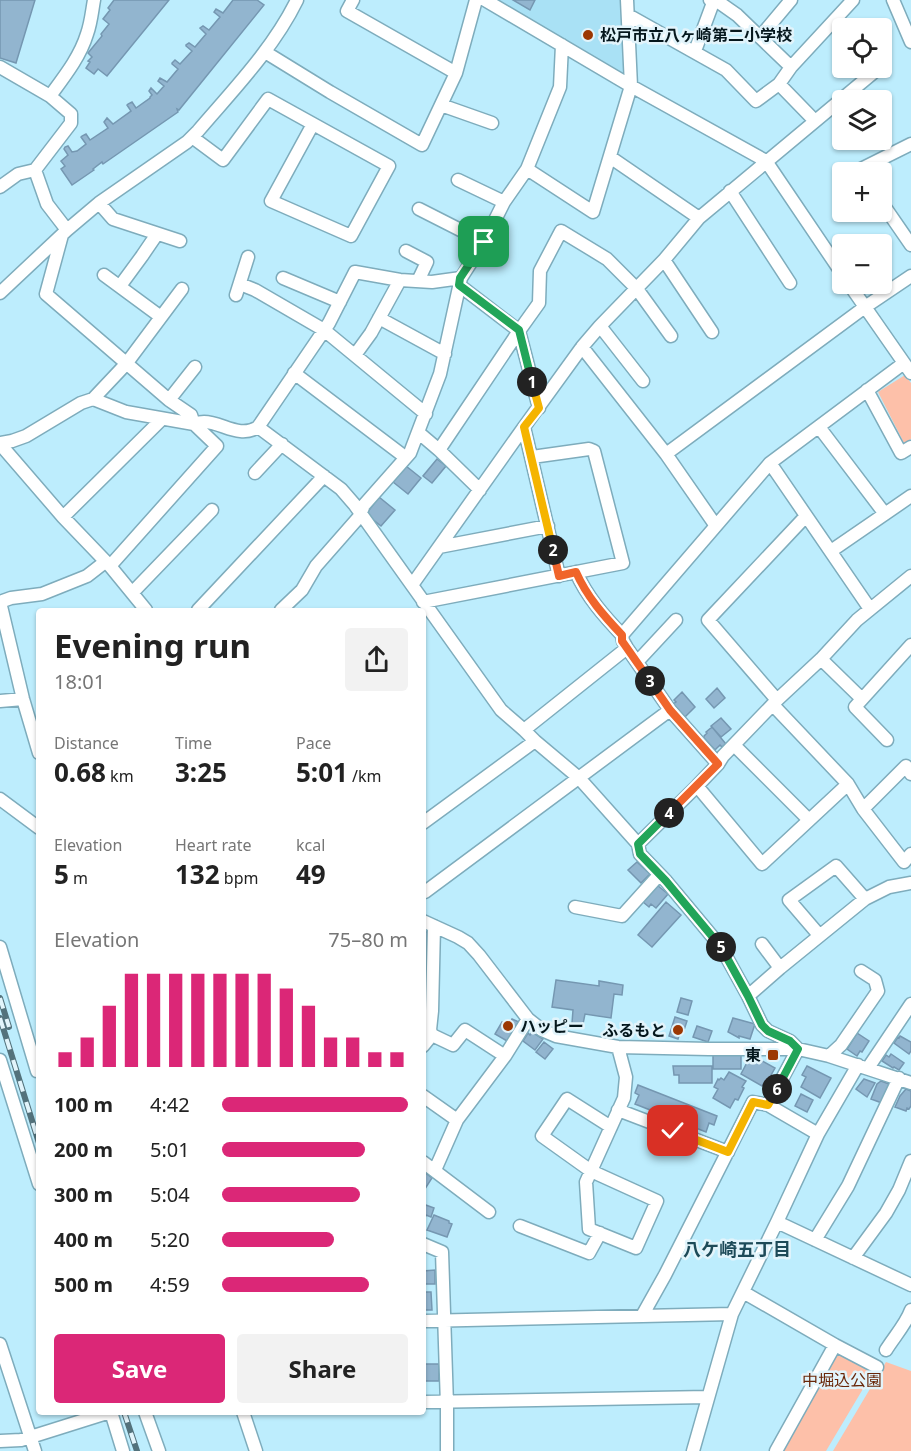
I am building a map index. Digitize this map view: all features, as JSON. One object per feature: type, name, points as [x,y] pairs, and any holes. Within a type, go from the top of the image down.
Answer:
[{"type":"street","points":[[50,96],[67,73],[87,35],[94,0]]},
{"type":"street","points":[[0,293],[99,203],[192,137],[265,52],[297,0]]},
{"type":"street","points":[[353,0],[347,11],[456,73]]},
{"type":"street","points":[[265,52],[422,145],[456,73],[476,0]]},
{"type":"street","points":[[485,0],[631,86],[766,161],[832,259]]},
{"type":"street","points":[[527,169],[593,212],[631,86],[627,0]]},
{"type":"street","points":[[760,36],[791,0]]},
{"type":"street","points":[[628,15],[726,70],[756,101],[779,84],[791,67],[853,0]]},
{"type":"street","points":[[893,0],[911,42]]},
{"type":"street","points":[[695,51],[713,1],[737,15],[791,67]]},
{"type":"street","points":[[283,608],[302,590],[316,566],[359,517],[364,505],[410,453],[440,374],[460,281],[484,242],[504,202],[527,169],[560,87],[562,45]]},
{"type":"street","points":[[0,68],[50,96],[71,114],[71,123],[35,170],[18,174],[0,187]]},
{"type":"street","points":[[412,585],[582,347],[600,326],[664,260],[699,218],[867,78]]},
{"type":"street","points":[[779,84],[815,121]]},
{"type":"street","points":[[192,137],[223,160],[268,99],[390,166],[351,236],[271,201],[313,124]]},
{"type":"street","points":[[441,105],[492,123]]},
{"type":"street","points":[[875,162],[911,144]]},
{"type":"street","points":[[610,157],[699,218]]},
{"type":"street","points":[[35,170],[47,204],[64,233],[46,294],[169,400],[191,415],[194,424],[217,446],[107,564],[87,576],[42,594],[11,598],[0,602],[36,743]]},
{"type":"street","points":[[458,180],[504,202]]},
{"type":"street","points":[[730,191],[790,283]]},
{"type":"street","points":[[99,203],[113,219],[180,241]]},
{"type":"street","points":[[419,209],[484,242]]},
{"type":"street","points":[[892,217],[911,245]]},
{"type":"street","points":[[439,450],[539,303],[540,271],[561,231],[607,259],[637,289],[671,336]]},
{"type":"street","points":[[120,286],[157,234]]},
{"type":"street","points":[[406,251],[427,262],[418,281]]},
{"type":"street","points":[[248,257],[238,289],[255,290],[324,330],[426,414]]},
{"type":"street","points":[[664,260],[712,332]]},
{"type":"street","points":[[93,399],[126,412],[194,424],[204,422],[238,431],[252,430],[258,427],[329,323],[355,272],[400,280],[460,281],[519,330],[539,408]]},
{"type":"street","points":[[104,275],[161,317]]},
{"type":"street","points":[[666,454],[865,307],[911,276]]},
{"type":"street","points":[[283,278],[340,302]]},
{"type":"street","points":[[355,355],[371,333],[400,280]]},
{"type":"street","points":[[0,443],[26,436],[81,403],[93,399],[126,364],[182,289]]},
{"type":"street","points":[[718,764],[670,710],[622,641],[622,635],[770,463],[867,390],[908,368],[856,294]]},
{"type":"street","points":[[379,318],[445,354]]},
{"type":"street","points":[[600,326],[643,381]]},
{"type":"street","points":[[582,347],[666,454],[716,526]]},
{"type":"street","points":[[169,400],[195,367]]},
{"type":"street","points":[[294,373],[405,457]]},
{"type":"street","points":[[867,390],[901,453],[911,447]]},
{"type":"street","points":[[63,517],[162,419]]},
{"type":"street","points":[[258,427],[341,489],[412,585],[425,608]]},
{"type":"street","points":[[524,427],[559,576]]},
{"type":"street","points":[[819,427],[885,514]]},
{"type":"street","points":[[419,433],[480,490]]},
{"type":"street","points":[[0,443],[144,608]]},
{"type":"street","points":[[255,473],[282,444]]},
{"type":"street","points":[[423,602],[623,563],[594,451],[589,449],[532,457]]},
{"type":"street","points":[[770,463],[870,609]]},
{"type":"street","points":[[200,608],[324,476]]},
{"type":"street","points":[[831,551],[911,496]]},
{"type":"street","points":[[132,593],[212,510]]},
{"type":"street","points":[[807,516],[708,620],[775,702],[848,784],[863,809],[903,862],[911,854]]},
{"type":"street","points":[[439,547],[548,526]]},
{"type":"street","points":[[576,572],[597,608],[622,635]]},
{"type":"street","points":[[638,844],[698,786],[723,756],[857,620],[911,576]]},
{"type":"street","points":[[428,620],[501,710],[579,778],[638,844],[640,854],[680,897],[721,947],[762,1025],[768,1031],[790,1041],[798,1049]]},
{"type":"street","points":[[637,662],[676,620]]},
{"type":"street","points":[[887,740],[855,707],[911,645]]},
{"type":"street","points":[[524,730],[627,648]]},
{"type":"street","points":[[821,658],[861,698]]},
{"type":"street","points":[[0,701],[23,699]]},
{"type":"street","points":[[426,891],[670,710]]},
{"type":"street","points":[[426,822],[535,741]]},
{"type":"street","points":[[734,745],[809,820]]},
{"type":"street","points":[[863,809],[906,766],[911,774]]},
{"type":"street","points":[[698,786],[762,864],[848,784]]},
{"type":"street","points":[[0,799],[36,826]]},
{"type":"street","points":[[819,935],[789,900],[836,866],[865,899]]},
{"type":"street","points":[[574,906],[622,916],[659,875]]},
{"type":"street","points":[[748,996],[865,899],[889,887],[911,883]]},
{"type":"street","points":[[505,1056],[465,1030],[453,1045],[428,1031],[432,1011],[428,924],[468,943],[528,1019],[542,1030],[556,1036],[618,1047],[798,1049],[863,1066],[911,1083]]},
{"type":"street","points":[[762,944],[780,968]]},
{"type":"street","points":[[0,947],[36,1066]]},
{"type":"street","points":[[829,1056],[841,1045],[878,991],[875,980],[861,971]]},
{"type":"street","points":[[693,1451],[732,1314],[818,1134],[863,1066],[911,1004]]},
{"type":"street","points":[[435,1170],[457,1120],[505,1056],[528,1019]]},
{"type":"street","points":[[611,1127],[567,1098],[542,1136],[591,1171],[657,1201],[636,1248],[589,1229],[586,1182],[591,1171],[611,1127],[618,1110],[624,1098],[626,1077],[618,1047]]},
{"type":"street","points":[[768,1105],[798,1049]]},
{"type":"street","points":[[0,1060],[3,1083],[36,1176]]},
{"type":"street","points":[[815,1240],[848,1186],[898,1078]]},
{"type":"street","points":[[426,1098],[457,1120]]},
{"type":"street","points":[[642,1316],[753,1102],[768,1105],[818,1134]]},
{"type":"street","points":[[618,1110],[728,1152]]},
{"type":"street","points":[[853,1258],[886,1213],[911,1161]]},
{"type":"street","points":[[426,1164],[489,1212]]},
{"type":"street","points":[[777,1222],[911,1285]]},
{"type":"street","points":[[520,1226],[589,1253],[600,1233]]},
{"type":"street","points":[[426,1245],[441,1252],[447,1451]]},
{"type":"street","points":[[743,1293],[877,1367]]},
{"type":"street","points":[[886,1350],[907,1320],[911,1310]]},
{"type":"street","points":[[426,1321],[732,1314]]},
{"type":"street","points":[[0,1344],[34,1451]]},
{"type":"street","points":[[776,1451],[835,1345]]},
{"type":"street","points":[[426,1402],[708,1397]]},
{"type":"street","points":[[0,1441],[30,1438],[102,1415]]},
{"type":"street","points":[[112,1415],[123,1451]]},
{"type":"street","points":[[145,1415],[159,1451]]},
{"type":"street","points":[[244,1415],[256,1451]]},
{"type":"shaded area","name":"松戸市立八ヶ崎第二小学校","points":[[493,0],[622,0],[625,69],[621,74]]},
{"type":"green space","points":[[905,375],[911,383],[911,439],[904,443],[878,392]]},
{"type":"green space","name":"中堀込公園","points":[[835,1346],[876,1367],[826,1451],[777,1451]]},
{"type":"green space","points":[[886,1362],[911,1371],[911,1451],[833,1451]]},
{"type":"building","points":[[0,0],[35,0],[16,63],[0,58]]},
{"type":"building","points":[[114,0],[169,0],[107,76],[98,69],[94,74],[86,68],[92,57],[88,53],[109,24],[103,19]]},
{"type":"building","points":[[233,0],[257,0],[264,5],[179,110],[177,109],[178,112],[103,164],[102,162],[72,185],[61,169],[65,166],[61,161],[68,155],[65,147],[68,146],[72,152],[77,151],[86,144],[82,136],[86,134],[90,140],[108,128],[104,122],[107,118],[113,124],[131,111],[128,104],[132,102],[136,108],[150,98],[151,88],[157,94],[164,86],[158,81],[160,78],[167,82],[178,69],[172,63],[175,60],[180,64],[192,51],[186,45],[189,43],[195,47],[206,34],[200,28],[203,26],[209,30],[220,17],[214,12],[216,9],[223,13]]},
{"type":"building","points":[[513,0],[535,0],[530,10]]},
{"type":"building","points":[[437,459],[446,466],[432,483],[423,476]]},
{"type":"building","points":[[406,466],[421,478],[408,494],[393,482]]},
{"type":"building","points":[[379,497],[395,510],[381,526],[366,514]]},
{"type":"building","points":[[717,688],[725,698],[714,708],[706,699]]},
{"type":"building","points":[[682,692],[695,707],[685,717],[673,704]]},
{"type":"building","points":[[721,718],[731,729],[721,737],[711,726]]},
{"type":"building","points":[[712,727],[726,744],[722,747],[720,745],[715,750],[704,738],[706,732]]},
{"type":"building","points":[[637,862],[650,874],[641,883],[628,870]]},
{"type":"building","points":[[657,885],[668,894],[656,908],[651,904],[649,907],[643,902]]},
{"type":"building","points":[[666,902],[681,915],[652,947],[638,935]]},
{"type":"building","points":[[426,932],[430,932],[428,954],[426,954]]},
{"type":"building","points":[[556,980],[599,986],[599,981],[623,985],[622,995],[614,994],[611,1018],[585,1014],[583,1024],[572,1023],[573,1010],[552,1007]]},
{"type":"building","points":[[681,998],[692,1001],[688,1015],[677,1012]]},
{"type":"building","points":[[675,1017],[687,1021],[678,1039],[669,1036]]},
{"type":"building","points":[[733,1018],[755,1024],[750,1039],[739,1036],[739,1038],[728,1032]]},
{"type":"building","points":[[512,1019],[519,1022],[507,1041],[495,1034],[502,1022],[510,1023]]},
{"type":"building","points":[[697,1026],[712,1031],[708,1042],[693,1037]]},
{"type":"building","points":[[532,1032],[543,1039],[535,1050],[523,1041],[528,1033],[530,1035]]},
{"type":"building","points":[[857,1033],[869,1041],[857,1056],[847,1049]]},
{"type":"building","points":[[900,1036],[911,1042],[909,1054],[894,1043]]},
{"type":"building","points":[[544,1042],[553,1049],[545,1059],[536,1052]]},
{"type":"building","points":[[891,1054],[904,1063],[899,1070],[882,1061],[886,1055],[889,1057]]},
{"type":"building","points":[[713,1055],[741,1055],[741,1069],[713,1069]]},
{"type":"building","points":[[751,1055],[775,1068],[762,1086],[741,1074]]},
{"type":"building","points":[[673,1066],[712,1066],[712,1083],[679,1083],[679,1075],[674,1075]]},
{"type":"building","points":[[807,1066],[831,1078],[820,1098],[801,1087],[806,1077],[802,1075]]},
{"type":"building","points":[[729,1072],[746,1081],[738,1100],[735,1099],[730,1108],[713,1098],[718,1089],[714,1087],[718,1079],[724,1080]]},
{"type":"building","points":[[864,1079],[875,1083],[867,1097],[856,1089]]},
{"type":"building","points":[[881,1081],[889,1084],[890,1088],[882,1103],[871,1099],[877,1084]]},
{"type":"building","points":[[638,1085],[717,1116],[714,1125],[709,1123],[706,1132],[635,1104],[639,1095],[635,1093]]},
{"type":"building","points":[[906,1089],[911,1091],[911,1106],[906,1111],[895,1107]]},
{"type":"building","points":[[801,1094],[813,1100],[807,1112],[795,1106]]},
{"type":"building","points":[[426,1173],[432,1178],[426,1187]]},
{"type":"building","points":[[426,1205],[434,1208],[431,1217],[426,1215]]},
{"type":"building","points":[[434,1215],[452,1224],[447,1237],[427,1230]]},
{"type":"building","points":[[435,1270],[435,1284],[426,1284],[426,1271]]},
{"type":"building","points":[[426,1292],[431,1292],[432,1310],[426,1310]]},
{"type":"building","points":[[426,1364],[439,1364],[439,1381],[426,1381]]},
{"type":"railway","points":[[0,998],[9,1027]]},
{"type":"railway","points":[[0,1018],[36,1133]]},
{"type":"railway","points":[[125,1415],[137,1451]]},
{"type":"place","name":"松戸市立八ヶ崎第二小学校","points":[[588,35]]},
{"type":"place","name":"ハッピー","points":[[508,1026]]},
{"type":"place","name":"ふるもと","points":[[678,1030]]},
{"type":"place","name":"東","points":[[773,1055]]},
{"type":"district","name":"八ケ崎五丁目","points":[[737,1249]]},
{"type":"route","points":[[484,242],[460,278],[459,285],[519,330],[539,408],[524,427],[559,576],[576,572],[597,608],[622,635],[622,641],[670,710],[718,764],[638,844],[640,854],[666,881],[721,947],[762,1025],[768,1031],[790,1041],[798,1049],[768,1105],[753,1102],[728,1152],[673,1131]]}]
